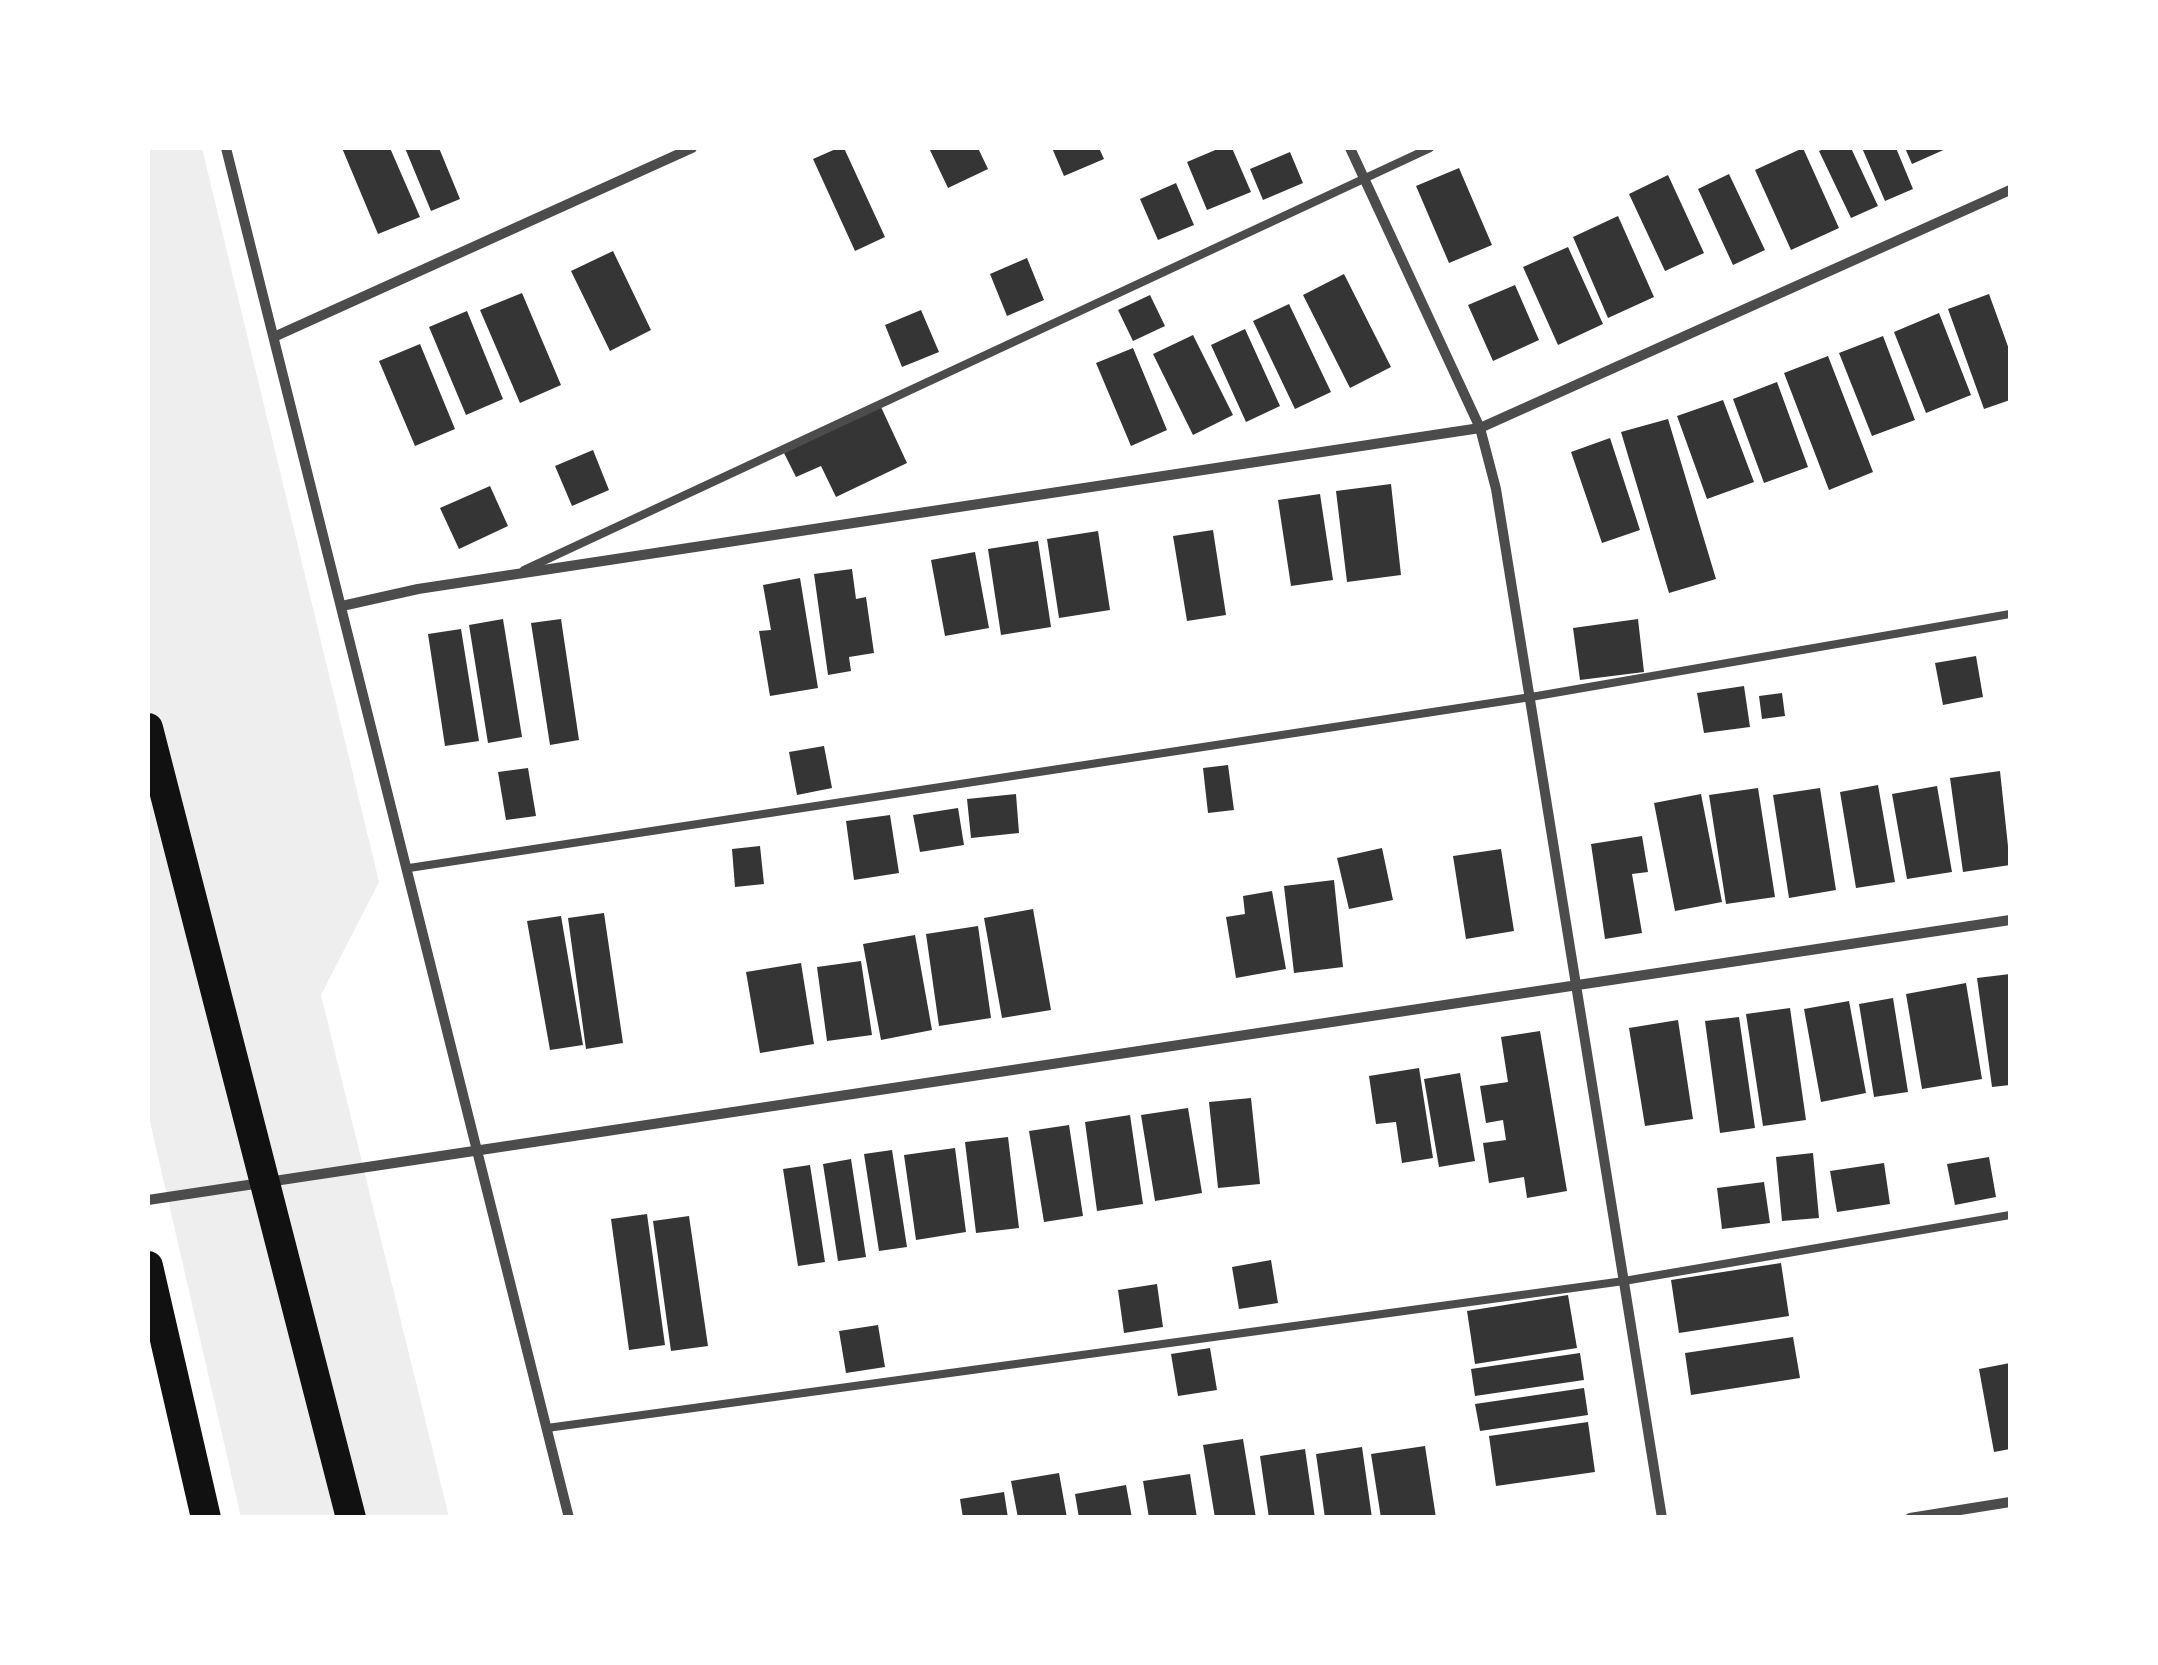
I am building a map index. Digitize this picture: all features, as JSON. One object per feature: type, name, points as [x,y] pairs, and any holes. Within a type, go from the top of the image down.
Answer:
[{"type":"highway","points":[[148,728],[351,1518]]},
{"type":"highway","points":[[148,1266],[206,1518]]},
{"type":"street","points":[[226,148],[569,1518]]},
{"type":"street","points":[[276,336],[692,148]]},
{"type":"street","points":[[1350,148],[1480,428],[1496,490],[1662,1518]]},
{"type":"street","points":[[342,606],[516,574],[1480,428],[2010,190]]},
{"type":"street","points":[[148,1200],[2010,920]]},
{"type":"street","points":[[1910,1518],[2010,1502]]},
{"type":"lane","points":[[516,574],[1430,148]]},
{"type":"lane","points":[[409,868],[1531,697],[2010,614]]},
{"type":"lane","points":[[547,1428],[1624,1281],[2010,1216]]},
{"type":"shaded area","points":[[148,148],[202,148],[379,882],[321,995],[449,1517],[241,1517],[148,1113]]},
{"type":"building","points":[[342,148],[390,148],[420,217],[378,234]]},
{"type":"building","points":[[405,148],[439,148],[460,199],[431,211]]},
{"type":"building","points":[[844,148],[885,237],[855,251],[813,159]]},
{"type":"building","points":[[929,148],[978,148],[988,169],[948,188]]},
{"type":"building","points":[[1052,148],[1099,148],[1104,159],[1064,176]]},
{"type":"building","points":[[1220,148],[1232,148],[1251,192],[1207,210],[1187,162]]},
{"type":"building","points":[[1803,148],[1839,228],[1791,250],[1755,170]]},
{"type":"building","points":[[1851,148],[1878,206],[1851,218],[1819,151]]},
{"type":"building","points":[[1862,148],[1896,148],[1913,189],[1885,201]]},
{"type":"building","points":[[1905,148],[1948,148],[1912,164]]},
{"type":"building","points":[[1290,152],[1303,183],[1263,200],[1250,169]]},
{"type":"building","points":[[1459,168],[1492,245],[1449,263],[1416,186]]},
{"type":"building","points":[[1729,174],[1765,250],[1733,265],[1698,189]]},
{"type":"building","points":[[1668,175],[1704,253],[1665,271],[1629,194]]},
{"type":"building","points":[[1176,183],[1194,225],[1158,240],[1140,199]]},
{"type":"building","points":[[1618,216],[1654,297],[1608,318],[1573,237]]},
{"type":"building","points":[[1568,247],[1603,324],[1558,345],[1523,267]]},
{"type":"building","points":[[613,251],[651,330],[610,351],[571,271]]},
{"type":"building","points":[[1027,258],[1044,300],[1007,316],[990,274]]},
{"type":"building","points":[[1344,274],[1391,367],[1350,388],[1303,295]]},
{"type":"building","points":[[1515,285],[1539,340],[1493,361],[1468,305]]},
{"type":"building","points":[[522,293],[561,385],[520,403],[480,310]]},
{"type":"building","points":[[1989,294],[2010,352],[2010,400],[1984,409],[1948,309]]},
{"type":"building","points":[[1150,295],[1165,326],[1133,341],[1118,310]]},
{"type":"building","points":[[1289,304],[1331,392],[1295,409],[1253,321]]},
{"type":"building","points":[[921,310],[939,352],[902,367],[885,325]]},
{"type":"building","points":[[467,311],[503,399],[466,415],[429,327]]},
{"type":"building","points":[[1939,313],[1971,395],[1926,413],[1894,332]]},
{"type":"building","points":[[1245,329],[1280,406],[1246,422],[1211,345]]},
{"type":"building","points":[[1193,335],[1233,415],[1193,435],[1153,354]]},
{"type":"building","points":[[1883,336],[1915,420],[1872,436],[1839,353]]},
{"type":"building","points":[[420,344],[455,429],[415,446],[379,361]]},
{"type":"building","points":[[1133,348],[1167,430],[1131,446],[1096,363]]},
{"type":"building","points":[[1828,356],[1873,472],[1829,490],[1784,373]]},
{"type":"building","points":[[1777,382],[1808,467],[1764,483],[1733,399]]},
{"type":"building","points":[[1723,400],[1754,482],[1707,499],[1677,416]]},
{"type":"building","points":[[881,407],[907,463],[836,497],[821,466],[796,477],[784,453]]},
{"type":"building","points":[[1668,419],[1716,579],[1669,593],[1621,432]]},
{"type":"building","points":[[1610,438],[1640,530],[1602,543],[1571,452]]},
{"type":"building","points":[[593,450],[609,490],[572,506],[555,466]]},
{"type":"building","points":[[1391,484],[1401,575],[1347,582],[1336,491]]},
{"type":"building","points":[[490,486],[508,526],[459,549],[440,508]]},
{"type":"building","points":[[1320,494],[1333,580],[1291,586],[1278,500]]},
{"type":"building","points":[[1213,530],[1226,615],[1187,621],[1173,536]]},
{"type":"building","points":[[1098,531],[1110,610],[1059,618],[1047,539]]},
{"type":"building","points":[[1038,541],[1051,627],[1001,635],[988,549]]},
{"type":"building","points":[[975,552],[989,628],[945,636],[931,560]]},
{"type":"building","points":[[852,569],[856,599],[866,597],[874,653],[849,657],[851,671],[828,675],[814,574]]},
{"type":"building","points":[[800,578],[818,688],[770,696],[759,631],[771,630],[763,585]]},
{"type":"building","points":[[503,619],[522,737],[488,743],[469,625]]},
{"type":"building","points":[[561,619],[579,740],[550,745],[531,623]]},
{"type":"building","points":[[1638,619],[1644,672],[1580,680],[1573,628]]},
{"type":"building","points":[[461,629],[479,741],[445,746],[428,634]]},
{"type":"building","points":[[1976,656],[1983,697],[1943,705],[1935,663]]},
{"type":"building","points":[[1744,686],[1750,727],[1704,733],[1697,693]]},
{"type":"building","points":[[1782,693],[1785,716],[1762,719],[1759,696]]},
{"type":"building","points":[[824,746],[832,788],[797,795],[789,752]]},
{"type":"building","points":[[1228,765],[1234,810],[1208,813],[1203,768]]},
{"type":"building","points":[[528,768],[536,816],[506,820],[498,772]]},
{"type":"building","points":[[2000,771],[2010,865],[1963,872],[1950,778]]},
{"type":"building","points":[[1878,785],[1895,882],[1856,888],[1840,792]]},
{"type":"building","points":[[1937,786],[1952,872],[1907,879],[1892,794]]},
{"type":"building","points":[[1758,788],[1775,897],[1726,904],[1709,795]]},
{"type":"building","points":[[1820,788],[1836,890],[1789,898],[1773,795]]},
{"type":"building","points":[[1016,794],[1019,833],[971,838],[967,799]]},
{"type":"building","points":[[1701,794],[1722,902],[1675,911],[1654,803]]},
{"type":"building","points":[[958,808],[964,845],[920,852],[913,815]]},
{"type":"building","points":[[890,815],[899,873],[854,880],[846,821]]},
{"type":"building","points":[[1642,836],[1648,872],[1632,874],[1642,933],[1605,939],[1591,844]]},
{"type":"building","points":[[760,846],[764,884],[735,887],[732,849]]},
{"type":"building","points":[[1382,848],[1393,900],[1349,909],[1337,858]]},
{"type":"building","points":[[1501,849],[1514,931],[1466,939],[1453,856]]},
{"type":"building","points":[[1334,880],[1343,967],[1294,973],[1284,886]]},
{"type":"building","points":[[1272,891],[1286,969],[1236,978],[1226,917],[1245,914],[1243,896]]},
{"type":"building","points":[[1033,909],[1051,1010],[1002,1018],[984,918]]},
{"type":"building","points":[[604,913],[623,1043],[586,1049],[568,918]]},
{"type":"building","points":[[561,916],[583,1045],[550,1050],[527,921]]},
{"type":"building","points":[[978,926],[991,1018],[939,1026],[926,934]]},
{"type":"building","points":[[915,935],[932,1030],[881,1040],[863,944]]},
{"type":"building","points":[[861,961],[872,1035],[827,1041],[817,967]]},
{"type":"building","points":[[801,963],[814,1044],[760,1053],[746,972]]},
{"type":"building","points":[[2010,974],[2010,1085],[1992,1087],[1977,978]]},
{"type":"building","points":[[1966,983],[1982,1079],[1922,1089],[1906,994]]},
{"type":"building","points":[[1893,998],[1908,1092],[1874,1097],[1859,1004]]},
{"type":"building","points":[[1849,1001],[1866,1093],[1821,1102],[1804,1009]]},
{"type":"building","points":[[1790,1008],[1806,1120],[1763,1126],[1746,1014]]},
{"type":"building","points":[[1739,1017],[1755,1128],[1720,1133],[1705,1021]]},
{"type":"building","points":[[1678,1020],[1693,1119],[1645,1126],[1629,1028]]},
{"type":"building","points":[[1540,1031],[1567,1191],[1527,1198],[1524,1177],[1489,1183],[1483,1143],[1506,1140],[1503,1120],[1486,1123],[1480,1086],[1508,1082],[1501,1037]]},
{"type":"building","points":[[1419,1068],[1433,1158],[1402,1163],[1396,1122],[1376,1124],[1369,1076]]},
{"type":"building","points":[[1460,1073],[1475,1161],[1439,1167],[1424,1079]]},
{"type":"building","points":[[1251,1098],[1260,1184],[1218,1188],[1209,1102]]},
{"type":"building","points":[[1188,1108],[1202,1193],[1155,1201],[1141,1115]]},
{"type":"building","points":[[1130,1115],[1143,1204],[1097,1211],[1085,1122]]},
{"type":"building","points":[[1069,1125],[1083,1216],[1044,1222],[1029,1131]]},
{"type":"building","points":[[1008,1137],[1019,1228],[976,1233],[965,1142]]},
{"type":"building","points":[[955,1148],[966,1232],[916,1240],[904,1155]]},
{"type":"building","points":[[892,1150],[907,1247],[879,1251],[864,1154]]},
{"type":"building","points":[[1813,1153],[1819,1218],[1782,1221],[1776,1157]]},
{"type":"building","points":[[1989,1157],[1996,1197],[1955,1205],[1947,1164]]},
{"type":"building","points":[[851,1159],[866,1257],[838,1261],[823,1164]]},
{"type":"building","points":[[1884,1163],[1890,1204],[1837,1212],[1830,1171]]},
{"type":"building","points":[[810,1165],[825,1262],[798,1266],[783,1169]]},
{"type":"building","points":[[1764,1182],[1770,1223],[1722,1229],[1717,1188]]},
{"type":"building","points":[[647,1214],[665,1345],[629,1350],[611,1219]]},
{"type":"building","points":[[689,1216],[708,1346],[671,1351],[653,1221]]},
{"type":"building","points":[[1271,1260],[1278,1303],[1239,1309],[1232,1267]]},
{"type":"building","points":[[1781,1263],[1789,1316],[1679,1333],[1671,1280]]},
{"type":"building","points":[[1157,1284],[1163,1327],[1124,1333],[1118,1290]]},
{"type":"building","points":[[1568,1295],[1577,1348],[1475,1364],[1467,1311]]},
{"type":"building","points":[[878,1325],[885,1367],[846,1373],[839,1331]]},
{"type":"building","points":[[1793,1337],[1800,1378],[1691,1395],[1685,1353]]},
{"type":"building","points":[[1210,1348],[1217,1390],[1178,1396],[1171,1354]]},
{"type":"building","points":[[1580,1353],[1584,1380],[1475,1396],[1471,1369]]},
{"type":"building","points":[[2010,1363],[2010,1449],[1994,1452],[1979,1369]]},
{"type":"building","points":[[1584,1388],[1588,1415],[1480,1431],[1475,1404]]},
{"type":"building","points":[[1588,1422],[1595,1472],[1496,1486],[1489,1436]]},
{"type":"building","points":[[1243,1439],[1256,1518],[1215,1518],[1203,1445]]},
{"type":"building","points":[[1425,1446],[1436,1518],[1381,1518],[1371,1454]]},
{"type":"building","points":[[1362,1447],[1372,1518],[1325,1518],[1316,1454]]},
{"type":"building","points":[[1305,1449],[1315,1518],[1269,1518],[1260,1456]]},
{"type":"building","points":[[1059,1473],[1067,1518],[1018,1518],[1011,1481]]},
{"type":"building","points":[[1190,1474],[1197,1518],[1149,1518],[1143,1481]]},
{"type":"building","points":[[1126,1485],[1132,1518],[1079,1518],[1075,1494]]},
{"type":"building","points":[[1004,1492],[1008,1518],[963,1518],[960,1499]]}]
